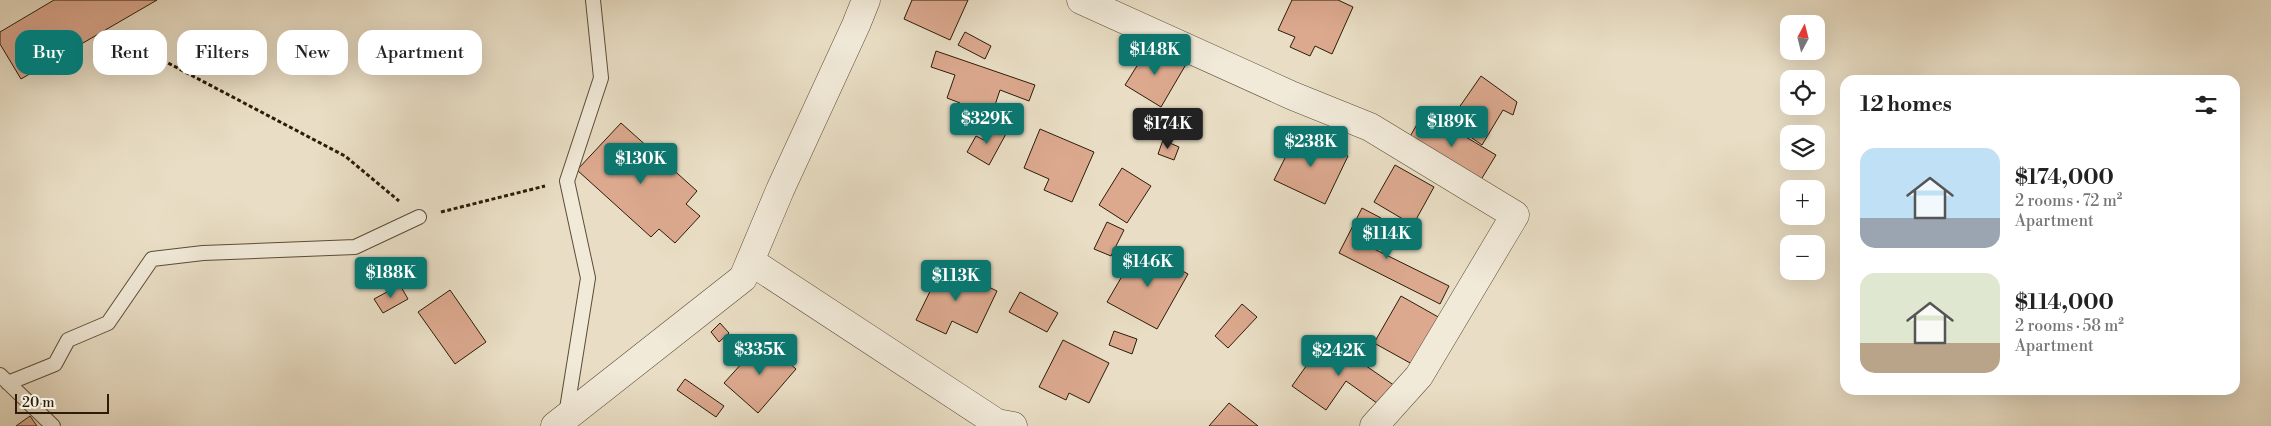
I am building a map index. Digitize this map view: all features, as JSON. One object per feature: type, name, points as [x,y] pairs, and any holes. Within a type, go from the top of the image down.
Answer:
[{"type":"street","points":[[564,423],[743,278],[780,190],[866,0]]},
{"type":"street","points":[[1080,0],[1293,96],[1370,127],[1515,215],[1419,376],[1374,426]]},
{"type":"street","points":[[750,261],[997,422],[1013,426]]},
{"type":"lane","points":[[564,423],[588,278],[567,181],[601,78],[593,0]]},
{"type":"lane","points":[[53,426],[4,379],[54,364],[68,340],[108,323],[152,259],[203,253],[355,247],[419,217]]},
{"type":"path","points":[[167,62],[345,156],[419,217],[567,181]]},
{"type":"building","points":[[54,0],[157,0],[105,30],[93,30],[93,37],[83,43],[83,30],[15,30],[15,69],[0,44],[0,32]]},
{"type":"building","points":[[912,0],[968,0],[950,40],[904,19]]},
{"type":"building","points":[[1292,0],[1338,0],[1353,7],[1332,54],[1315,46],[1310,56],[1290,47],[1295,37],[1278,30]]},
{"type":"building","points":[[965,32],[991,46],[985,59],[958,45]]},
{"type":"building","points":[[1150,45],[1185,66],[1161,107],[1125,85]]},
{"type":"building","points":[[936,51],[1035,85],[1029,101],[1000,90],[988,126],[956,114],[960,103],[947,98],[955,75],[931,67]]},
{"type":"building","points":[[19,75],[28,75],[21,79]]},
{"type":"building","points":[[1481,76],[1517,102],[1513,115],[1503,110],[1482,145],[1449,122]]},
{"type":"building","points":[[1424,112],[1496,155],[1479,183],[1408,140]]},
{"type":"building","points":[[621,123],[697,191],[686,204],[700,216],[675,243],[659,229],[651,237],[577,170]]},
{"type":"building","points":[[992,125],[1007,132],[989,165],[967,152],[976,136],[984,140]]},
{"type":"building","points":[[1040,129],[1094,152],[1072,202],[1044,190],[1049,179],[1024,168]]},
{"type":"building","points":[[1298,132],[1348,156],[1325,204],[1274,180]]},
{"type":"building","points":[[1163,140],[1179,147],[1174,160],[1158,154]]},
{"type":"building","points":[[1395,165],[1434,187],[1413,225],[1374,202]]},
{"type":"building","points":[[1122,168],[1151,186],[1127,223],[1099,205]]},
{"type":"building","points":[[1362,208],[1381,218],[1368,246],[1449,286],[1440,304],[1339,253]]},
{"type":"building","points":[[1107,222],[1124,230],[1111,256],[1094,249]]},
{"type":"building","points":[[1139,247],[1188,274],[1157,329],[1107,302]]},
{"type":"building","points":[[943,265],[997,291],[977,333],[952,321],[946,334],[916,320]]},
{"type":"building","points":[[400,285],[408,299],[383,313],[374,299]]},
{"type":"building","points":[[450,290],[486,342],[455,364],[418,312]]},
{"type":"building","points":[[1020,292],[1058,313],[1047,332],[1009,312]]},
{"type":"building","points":[[1401,296],[1440,318],[1412,364],[1374,343]]},
{"type":"building","points":[[1242,304],[1257,317],[1228,348],[1215,336]]},
{"type":"building","points":[[720,323],[729,333],[719,342],[711,332]]},
{"type":"building","points":[[1114,331],[1137,339],[1132,354],[1109,345]]},
{"type":"building","points":[[1326,338],[1395,386],[1381,406],[1346,381],[1326,410],[1292,386]]},
{"type":"building","points":[[763,340],[796,369],[758,413],[724,383]]},
{"type":"building","points":[[1063,340],[1109,363],[1089,403],[1069,393],[1066,400],[1039,387]]},
{"type":"building","points":[[685,379],[724,406],[716,417],[677,390]]},
{"type":"building","points":[[1229,403],[1258,426],[1209,426]]},
{"type":"building","points":[[30,416],[37,426],[16,426]]}]
